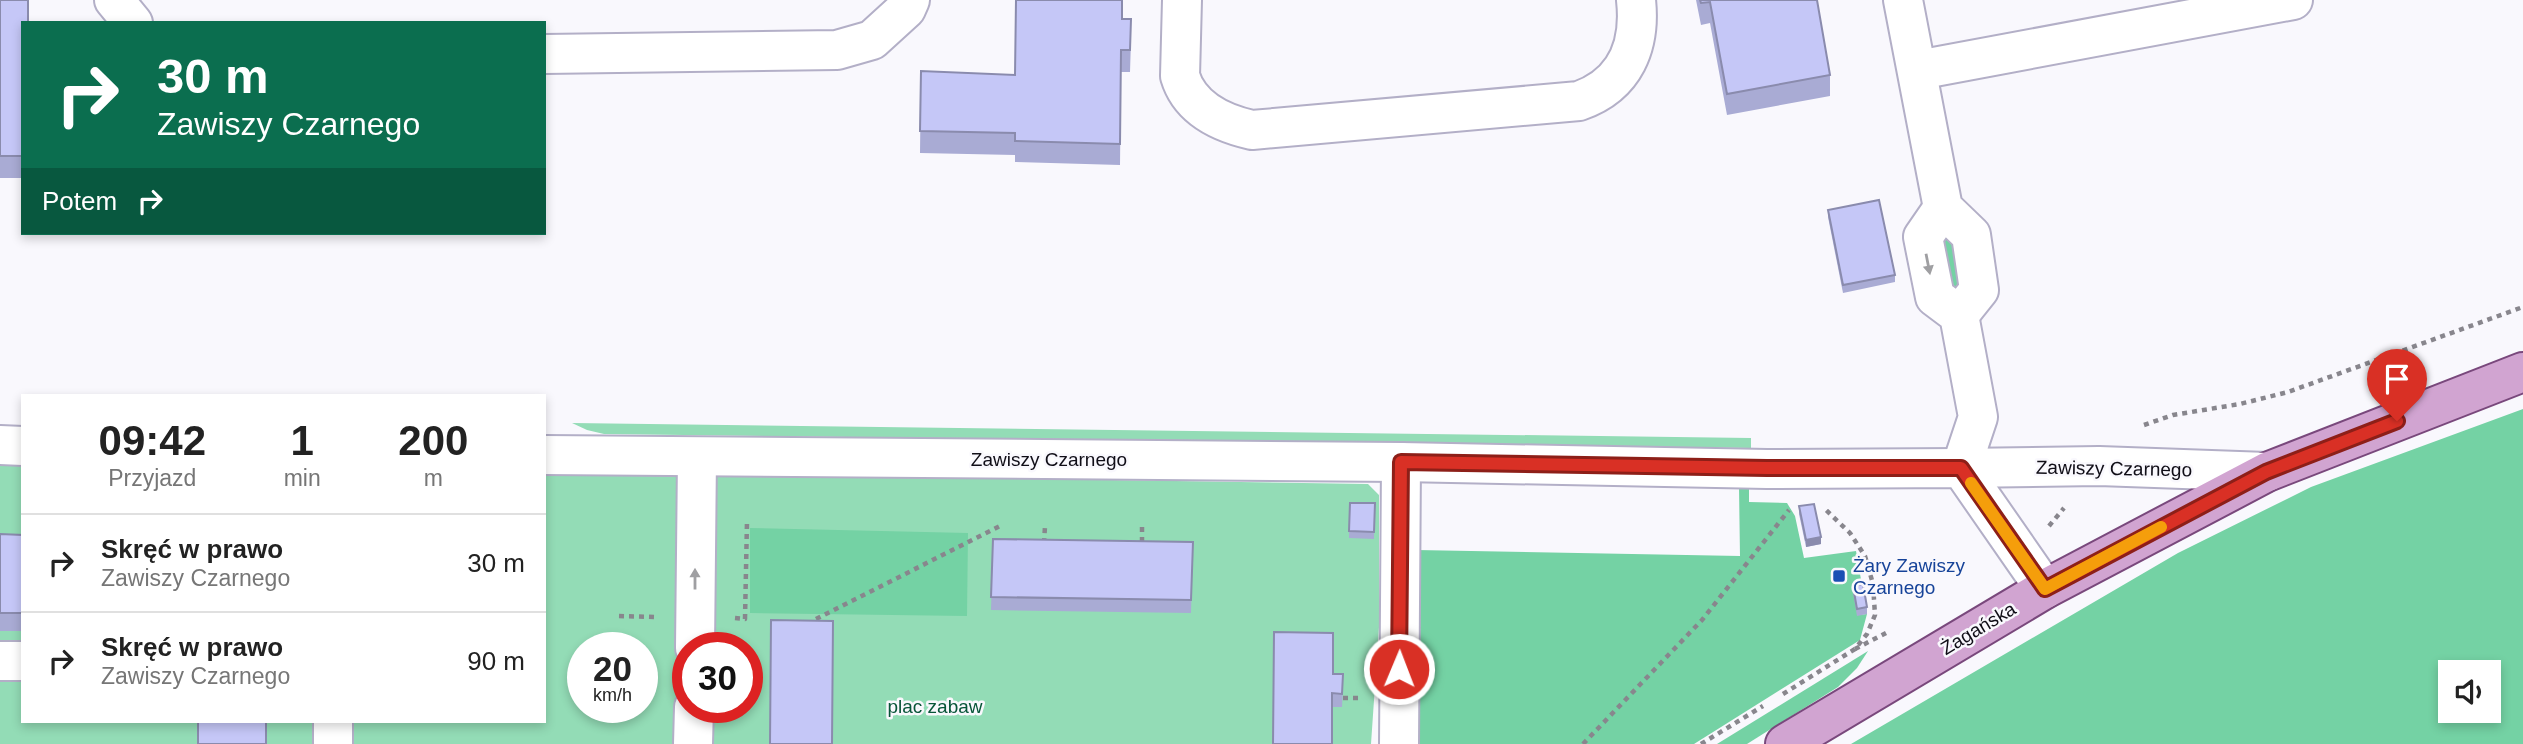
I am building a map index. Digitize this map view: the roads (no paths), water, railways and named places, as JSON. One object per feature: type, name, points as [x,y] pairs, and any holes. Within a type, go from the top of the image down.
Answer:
[{"type":"main road","name":"Żagańska","points":[[1785,744],[2045,589],[2266,472],[2523,372]]},
{"type":"street","points":[[114,0],[131,21]]},
{"type":"street","points":[[546,54],[837,50],[872,40],[906,9],[911,0]]},
{"type":"street","points":[[1182,0],[1181,76],[1184,88],[1206,112],[1232,126],[1252,130],[1579,102],[1604,89],[1624,66],[1634,49],[1638,30],[1636,0]]},
{"type":"street","points":[[1903,0],[1944,208],[1970,235],[1979,290],[1959,315],[1978,417],[1961,468],[2045,589]]},
{"type":"street","points":[[1918,70],[2293,0]]},
{"type":"street","points":[[0,445],[21,446]]},
{"type":"street","name":"Zawiszy Czarnego","points":[[546,456],[1401,462],[1780,469],[2099,466],[2266,472]]},
{"type":"street","points":[[695,632],[697,457]]},
{"type":"street","points":[[1398,744],[1401,462]]},
{"type":"street","points":[[0,661],[21,661]]},
{"type":"street","points":[[333,723],[333,744]]},
{"type":"street","points":[[693,744],[694,723]]},
{"type":"place","name":"Żary Zawiszy Czarnego","points":[[1839,576]]},
{"type":"park label","name":"plac zabaw","points":[[935,706]]}]
